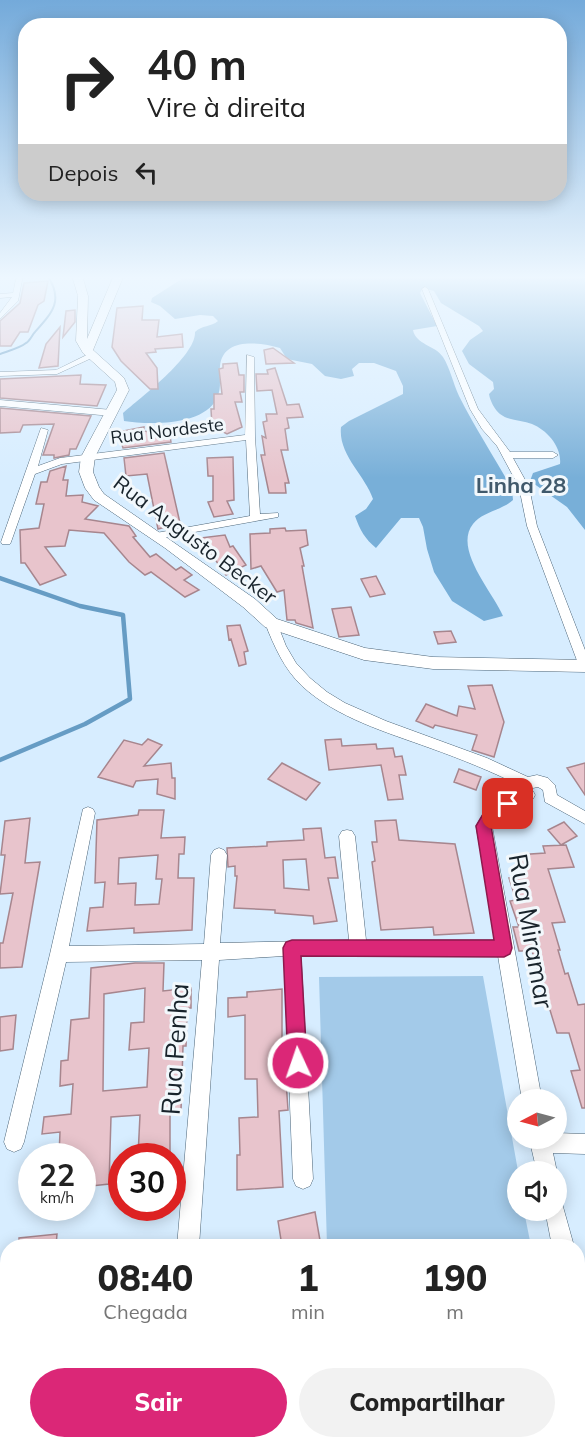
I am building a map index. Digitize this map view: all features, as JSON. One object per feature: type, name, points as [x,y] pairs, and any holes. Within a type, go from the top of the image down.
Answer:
[{"type":"main road","points":[[82,343],[89,354],[120,381],[123,390],[88,457]]},
{"type":"main road","points":[[89,354],[93,343]]},
{"type":"main road","name":"Rua Augusto Becker","points":[[88,457],[86,472],[99,497],[249,603],[271,623]]},
{"type":"main road","points":[[271,623],[364,654],[434,663],[585,666]]},
{"type":"street","points":[[447,343],[474,409],[507,455],[524,487],[532,526],[585,666]]},
{"type":"street","points":[[0,374],[57,372],[89,354]]},
{"type":"street","points":[[250,357],[250,437],[255,517]]},
{"type":"street","points":[[0,404],[36,404],[62,409],[112,413]]},
{"type":"street","points":[[6,542],[44,430]]},
{"type":"street","name":"Rua Nordeste","points":[[31,472],[60,461],[250,437]]},
{"type":"street","points":[[507,455],[553,455]]},
{"type":"street","points":[[156,536],[274,515]]},
{"type":"street","name":"Rua Augusto Becker","points":[[271,623],[279,647],[316,692],[350,713],[499,769],[528,789],[539,801],[549,798],[585,818]]},
{"type":"street","name":"Rua Miramar","points":[[528,789],[491,813],[484,826],[530,1089]]},
{"type":"street","points":[[14,1142],[59,954],[88,813]]},
{"type":"street","points":[[347,836],[358,949]]},
{"type":"street","name":"Rua Penha","points":[[189,1239],[219,855]]},
{"type":"street","points":[[59,954],[210,952],[292,948],[504,948]]},
{"type":"street","points":[[292,948],[303,1179]]},
{"type":"street","points":[[567,1143],[585,1144]]},
{"type":"street","points":[[557,1221],[561,1239]]},
{"type":"shaded area","points":[[193,343],[423,343],[440,353],[448,366],[465,408],[512,489],[513,500],[477,520],[468,534],[471,558],[503,616],[484,621],[452,601],[434,572],[419,518],[401,518],[376,548],[359,526],[355,516],[366,509],[373,499],[344,447],[341,427],[403,394],[403,386],[396,371],[374,363],[359,363],[352,369],[354,376],[341,379],[325,376],[312,364],[287,359],[280,348],[253,343],[243,344],[228,350],[223,357],[217,398],[200,414],[175,422],[124,421],[123,413],[166,376],[187,353]]},
{"type":"shaded area","points":[[468,343],[585,343],[585,530],[567,507],[530,481],[533,473],[560,464],[556,445],[538,427],[507,418],[498,412],[489,394],[494,389],[493,382],[469,364],[462,351]]},
{"type":"shaded area","points":[[483,976],[507,1110],[507,1149],[514,1149],[516,1161],[507,1161],[507,1221],[526,1221],[530,1239],[327,1239],[319,977]]},
{"type":"building","points":[[0,343],[13,343],[11,346],[0,346]]},
{"type":"building","points":[[59,343],[58,366],[39,368],[46,344]]},
{"type":"building","points":[[113,343],[183,343],[183,347],[155,349],[156,352],[146,353],[157,368],[158,389],[150,389],[121,361],[112,347]]},
{"type":"building","points":[[273,348],[294,363],[266,364],[264,350]]},
{"type":"building","points":[[237,363],[239,375],[244,375],[244,392],[240,392],[242,402],[235,402],[242,427],[227,434],[212,426],[211,409],[214,409],[214,394],[222,394],[219,369],[223,368],[223,364]]},
{"type":"building","points":[[275,368],[287,405],[299,404],[303,417],[287,418],[289,428],[285,429],[288,450],[281,450],[289,483],[285,483],[286,493],[269,493],[261,455],[265,455],[262,436],[266,438],[263,422],[267,421],[266,414],[277,414],[272,390],[257,391],[256,374],[268,374],[267,370]]},
{"type":"building","points":[[81,375],[80,384],[106,385],[97,406],[0,398],[0,379]]},
{"type":"building","points":[[0,408],[91,416],[76,449],[70,449],[69,455],[54,458],[54,455],[43,455],[54,424],[23,425],[20,432],[0,433]]},
{"type":"building","points":[[144,427],[144,431],[149,432],[169,430],[171,442],[123,448],[118,432]]},
{"type":"building","points":[[164,453],[180,523],[158,529],[147,474],[126,476],[124,458]]},
{"type":"building","points":[[233,457],[234,500],[227,501],[233,514],[214,517],[208,502],[213,501],[213,476],[208,476],[207,458]]},
{"type":"building","points":[[66,466],[63,480],[68,480],[66,496],[83,495],[82,502],[98,506],[85,519],[129,526],[136,536],[133,537],[150,557],[156,554],[176,570],[181,567],[192,575],[184,580],[199,590],[185,597],[151,572],[145,575],[129,562],[104,533],[69,530],[65,546],[45,547],[66,575],[40,585],[25,563],[21,563],[20,530],[39,528],[44,504],[36,504],[41,482],[47,482],[50,471]]},
{"type":"building","points":[[285,528],[286,531],[306,530],[308,545],[300,548],[313,628],[296,623],[295,620],[287,620],[284,590],[277,592],[261,566],[251,569],[250,534],[270,533],[270,529]]},
{"type":"building","points":[[225,535],[230,547],[233,546],[246,565],[226,575],[200,538]]},
{"type":"building","points":[[376,576],[385,594],[370,597],[361,579]]},
{"type":"building","points":[[351,607],[359,635],[339,637],[332,609]]},
{"type":"building","points":[[240,625],[248,651],[244,652],[246,664],[239,666],[231,639],[229,640],[227,626]]},
{"type":"building","points":[[451,631],[456,642],[438,644],[434,632]]},
{"type":"building","points":[[492,685],[504,722],[494,757],[472,750],[477,735],[435,725],[433,728],[416,721],[426,704],[457,716],[459,706],[475,709],[468,686]]},
{"type":"building","points":[[148,739],[162,745],[144,766],[171,763],[172,778],[175,778],[175,799],[157,794],[158,779],[136,781],[133,787],[98,777],[124,740],[142,745]]},
{"type":"building","points":[[341,739],[342,746],[376,744],[377,749],[393,748],[395,757],[402,756],[406,775],[399,775],[403,799],[388,800],[381,765],[329,770],[325,740]]},
{"type":"building","points":[[282,763],[320,783],[306,800],[268,779]]},
{"type":"building","points":[[585,763],[585,795],[567,768]]},
{"type":"building","points":[[459,769],[481,777],[476,790],[454,782]]},
{"type":"building","points":[[139,810],[164,810],[161,838],[185,837],[184,854],[179,854],[178,878],[194,878],[192,930],[134,933],[134,928],[87,931],[90,908],[103,907],[105,882],[95,883],[97,820],[138,815]],"holes":[[[158,855],[156,879],[162,879],[159,904],[135,905],[136,883],[118,884],[119,858]]]},
{"type":"building","points":[[30,818],[25,863],[40,862],[22,967],[0,968],[0,943],[3,943],[13,893],[0,894],[5,855],[1,855],[5,821]]},
{"type":"building","points":[[396,820],[399,840],[455,844],[474,933],[434,935],[433,927],[381,930],[372,862],[375,861],[372,842],[377,842],[375,821]]},
{"type":"building","points":[[564,822],[577,836],[561,845],[548,830]]},
{"type":"building","points":[[321,828],[325,858],[335,857],[338,878],[328,878],[337,921],[314,924],[313,916],[275,913],[275,910],[234,908],[237,876],[235,876],[235,866],[228,867],[227,848],[267,846],[267,842],[304,840],[303,829]],"holes":[[[306,859],[309,890],[284,888],[283,860]]]},
{"type":"building","points":[[566,845],[574,867],[548,869],[565,922],[552,923],[560,950],[558,950],[578,1005],[585,1004],[585,1108],[582,1108],[571,1071],[580,1070],[569,1033],[557,1033],[532,951],[519,951],[513,927],[519,927],[510,901],[516,900],[509,878],[523,877],[516,855],[545,853],[543,846]]},
{"type":"building","points":[[135,963],[164,963],[163,991],[191,988],[191,1008],[187,1008],[186,1046],[183,1046],[181,1111],[170,1112],[170,1143],[139,1143],[140,1115],[111,1117],[110,1143],[108,1143],[108,1184],[96,1185],[96,1143],[60,1143],[60,1132],[42,1134],[44,1117],[71,1114],[73,1084],[60,1086],[61,1061],[68,1060],[71,1020],[89,1018],[91,968]],"holes":[[[145,988],[144,1022],[131,1023],[129,1050],[149,1048],[147,1087],[103,1091],[104,994]]]},
{"type":"building","points":[[282,989],[282,1051],[284,1051],[288,1110],[279,1111],[283,1187],[237,1190],[237,1155],[240,1155],[239,1118],[258,1117],[257,1079],[245,1079],[245,1015],[228,1017],[228,998],[247,997],[247,992]]},
{"type":"building","points":[[16,1015],[13,1049],[0,1051],[0,1017]]},
{"type":"building","points":[[315,1212],[320,1239],[281,1239],[278,1221]]},
{"type":"building","points":[[57,1234],[57,1239],[19,1238]]},
{"type":"waterway","points":[[0,354],[26,343]]},
{"type":"waterway","points":[[0,578],[80,606],[123,615],[130,699],[85,724],[0,760]]},
{"type":"district","name":"Linha 28","points":[[521,485]]},
{"type":"route","points":[[298,1063],[292,948],[504,948],[484,826],[491,813],[508,804]]}]
